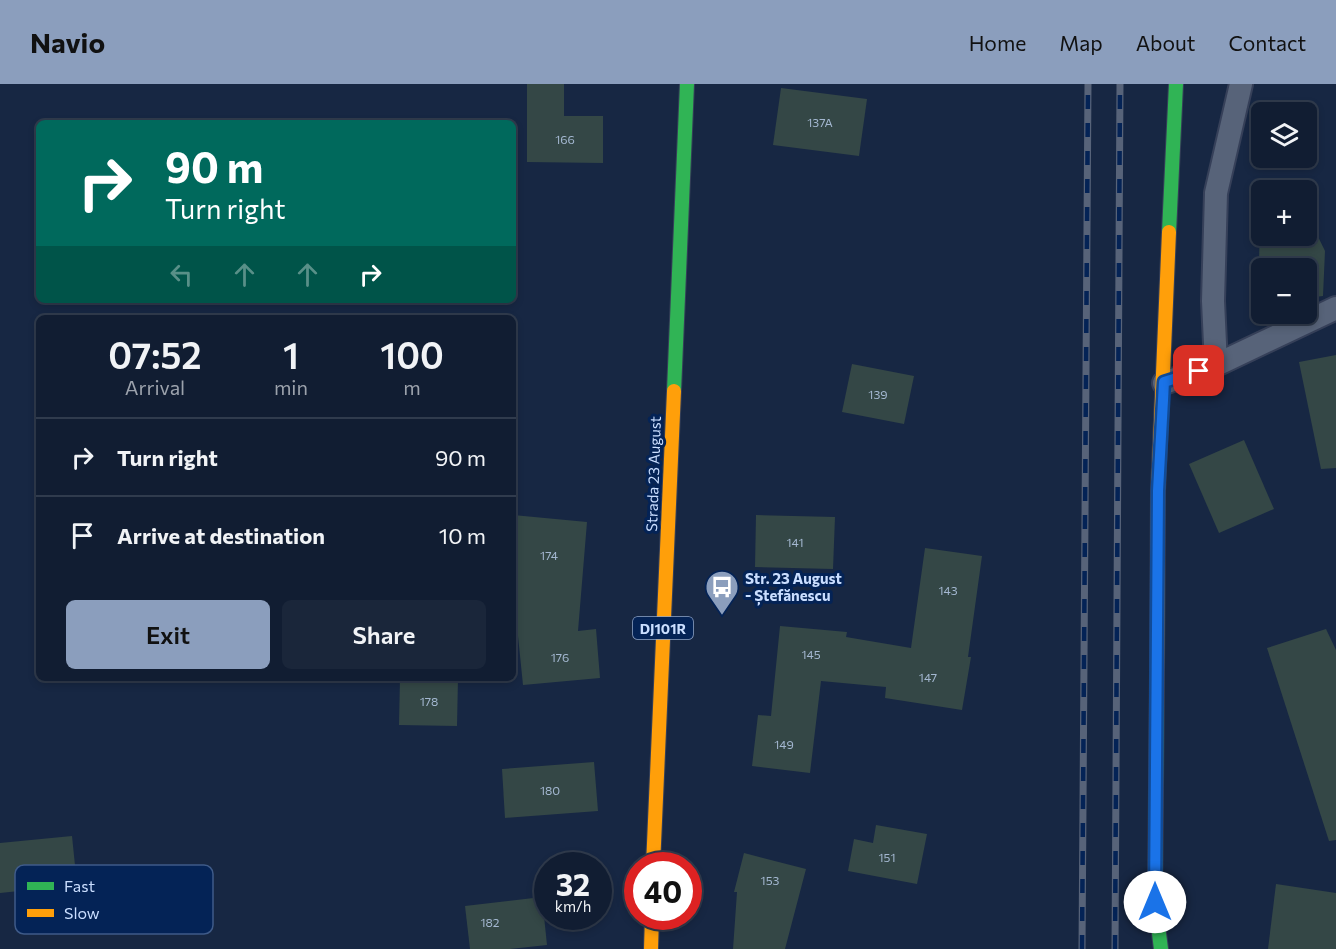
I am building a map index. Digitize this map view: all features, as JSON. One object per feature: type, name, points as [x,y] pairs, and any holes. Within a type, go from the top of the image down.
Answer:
[{"type":"street","name":"Strada 23 August","points":[[654,852],[687,84]]},
{"type":"street","points":[[1161,949],[1155,902],[1158,491],[1176,84]]},
{"type":"street","points":[[651,949],[652,930]]},
{"type":"lane","points":[[1216,365],[1213,302],[1216,193],[1241,84]]},
{"type":"lane","points":[[1164,382],[1216,365],[1336,308]]},
{"type":"building","points":[[527,84],[564,84],[564,116],[603,116],[603,163],[527,162]]},
{"type":"building","points":[[781,88],[867,99],[859,156],[773,145]]},
{"type":"building","points":[[1261,178],[1305,180],[1261,180]]},
{"type":"building","points":[[1317,235],[1325,251],[1323,296],[1317,297],[1317,258],[1259,258],[1259,246],[1317,246]]},
{"type":"building","points":[[1336,355],[1336,468],[1321,469],[1299,362]]},
{"type":"building","points":[[852,364],[914,376],[904,424],[842,412]]},
{"type":"building","points":[[1244,440],[1274,509],[1219,533],[1189,464]]},
{"type":"building","points":[[516,515],[587,522],[578,631],[596,629],[600,678],[523,685],[516,616]]},
{"type":"building","points":[[756,515],[835,517],[833,569],[755,567]]},
{"type":"building","points":[[925,548],[982,556],[968,657],[971,657],[962,710],[885,698],[886,687],[821,681],[810,773],[752,766],[758,715],[771,716],[780,626],[847,632],[846,637],[911,648]]},
{"type":"building","points":[[1326,629],[1336,650],[1336,840],[1329,841],[1267,648]]},
{"type":"building","points":[[400,681],[458,681],[457,726],[399,725]]},
{"type":"building","points":[[594,762],[598,811],[505,818],[502,769]]},
{"type":"building","points":[[876,825],[927,834],[917,884],[848,871],[854,839],[873,843]]},
{"type":"building","points":[[72,836],[75,865],[15,865],[15,891],[0,893],[0,843]]},
{"type":"building","points":[[744,853],[806,869],[785,949],[733,949],[737,892],[734,892]]},
{"type":"building","points":[[1276,884],[1336,893],[1336,949],[1268,949]]},
{"type":"building","points":[[534,898],[534,930],[545,930],[547,945],[510,949],[470,949],[465,906]]},
{"type":"railway","points":[[1082,949],[1088,84]]},
{"type":"railway","points":[[1115,949],[1120,84]]},
{"type":"traffic: fast","points":[[674,391],[687,84]]},
{"type":"traffic: fast","points":[[1169,232],[1176,84]]},
{"type":"traffic: fast","points":[[1157,671],[1155,902],[1161,949]]},
{"type":"traffic: slow","points":[[1157,671],[1158,491],[1169,232]]},
{"type":"traffic: slow","points":[[654,852],[674,391]]},
{"type":"traffic: slow","points":[[651,949],[652,930]]},
{"type":"place","name":"Str. 23 August - Ștefănescu","points":[[722,616]]},
{"type":"route","points":[[1155,902],[1158,491],[1164,382],[1199,371]]}]
